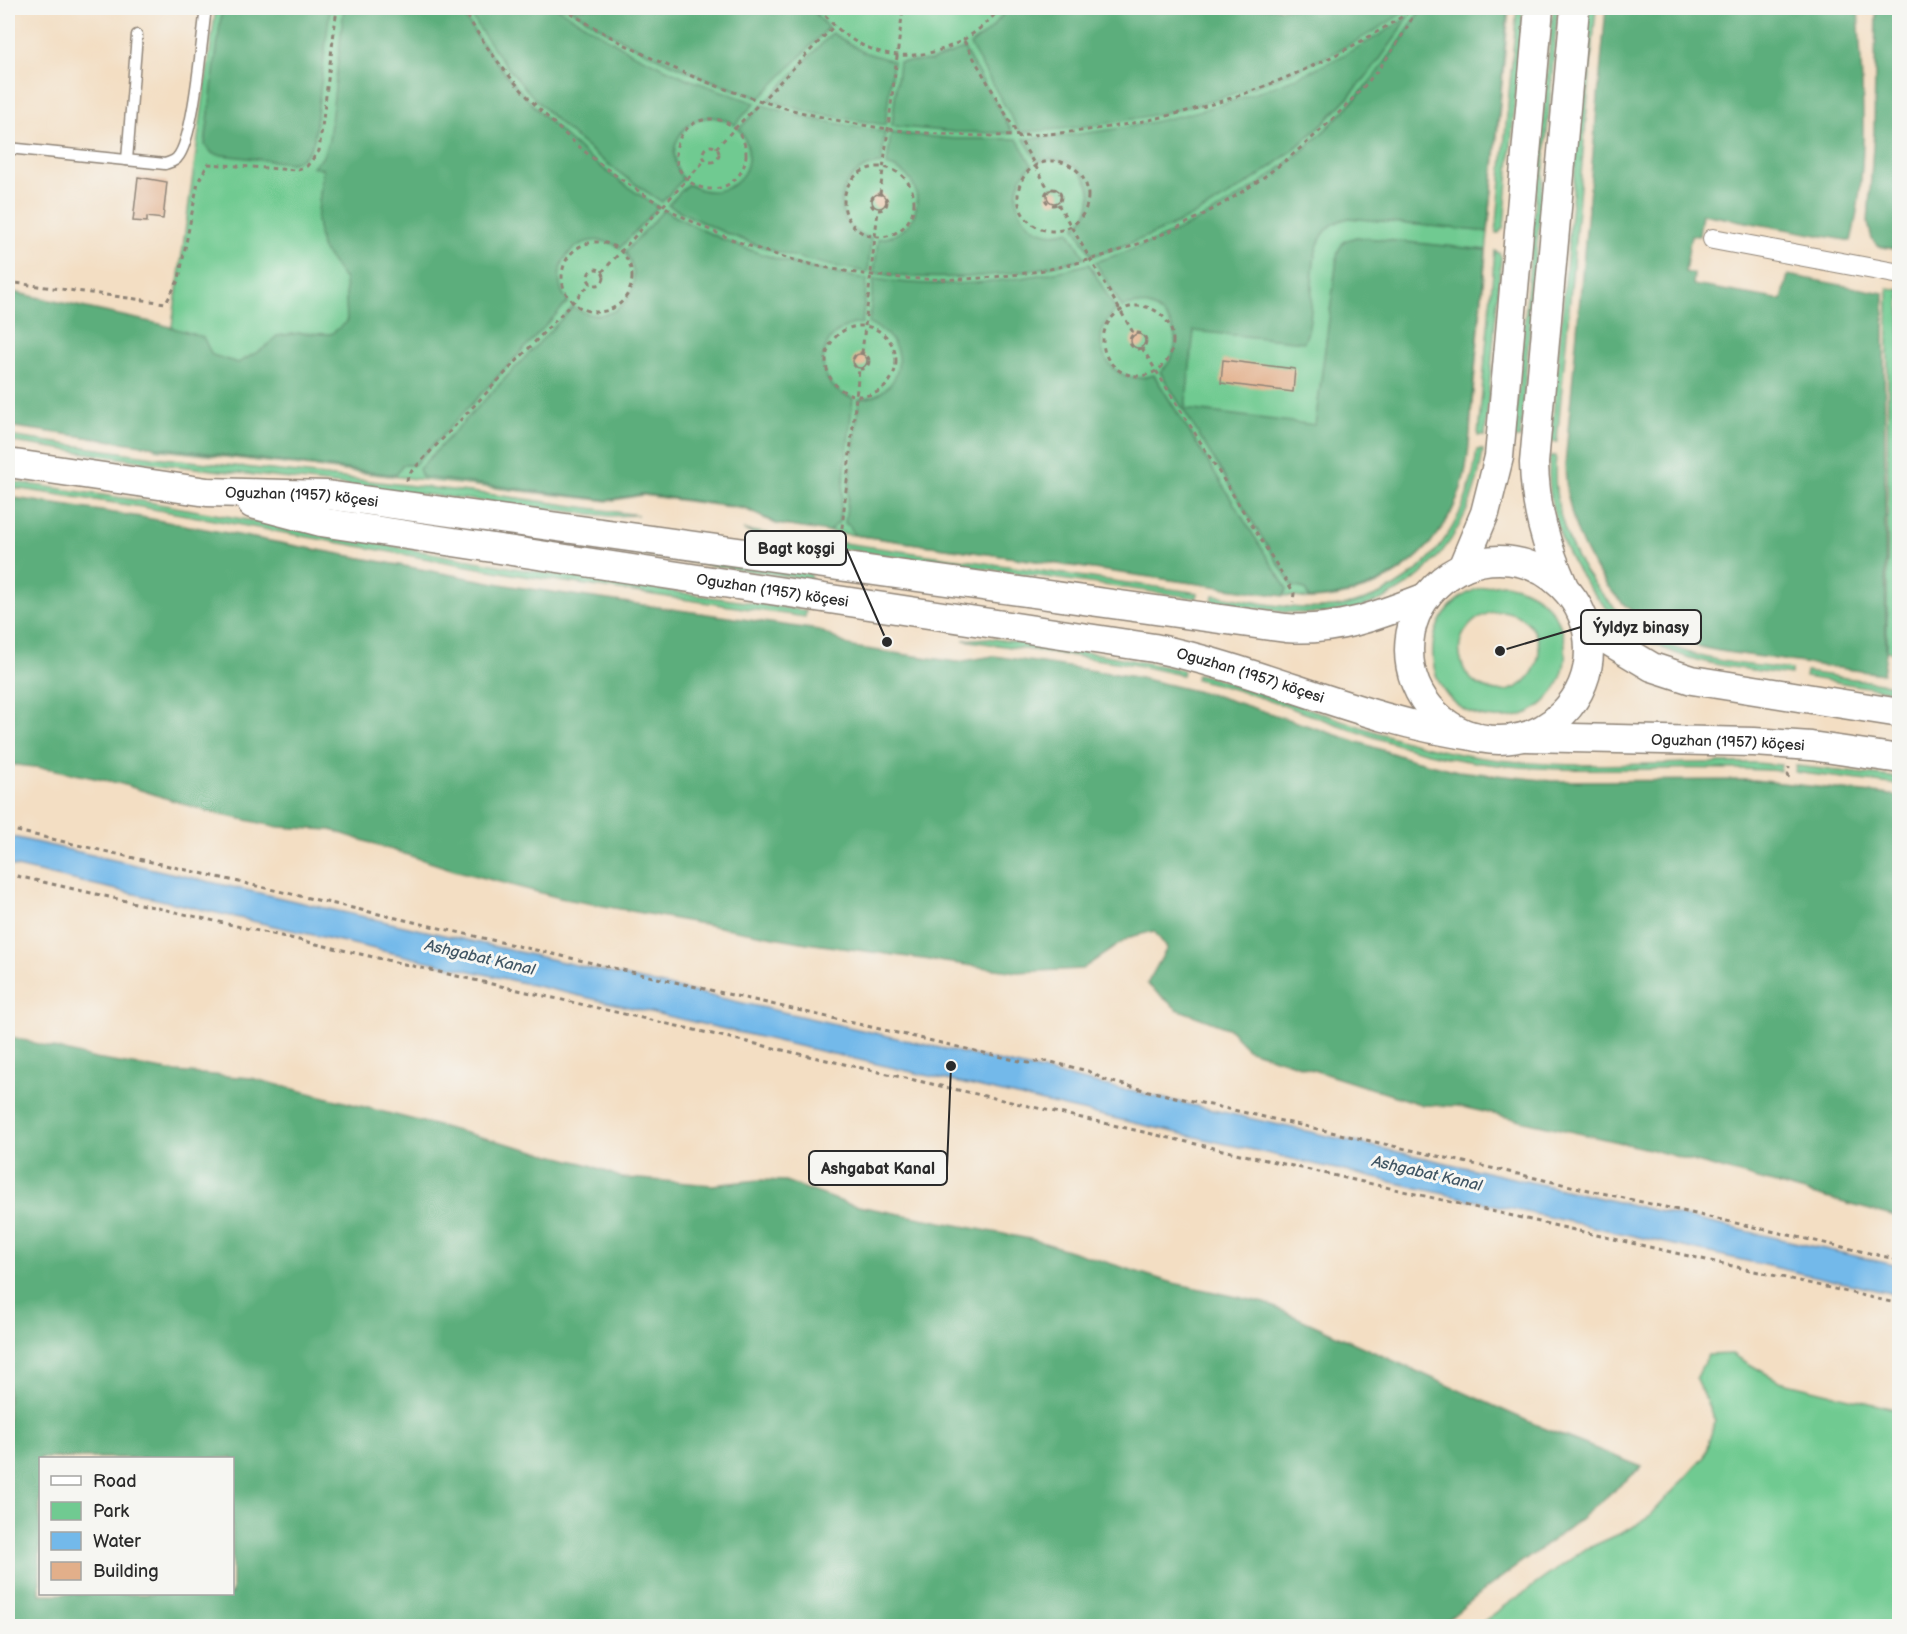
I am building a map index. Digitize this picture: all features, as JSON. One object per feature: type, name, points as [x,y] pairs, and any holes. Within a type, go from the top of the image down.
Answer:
[{"type":"main road","points":[[1462,568],[1489,503],[1499,457],[1539,8]]},
{"type":"main road","points":[[1564,587],[1552,560],[1539,519],[1534,462],[1575,8]]},
{"type":"main road","name":"Oguzhan (1957) köçesi","points":[[8,463],[207,492],[321,522],[1154,648],[1224,664],[1395,722],[1434,731],[1490,739],[1521,737],[1754,742],[1811,746],[1899,759]]},
{"type":"main road","name":"Oguzhan (1957) köçesi","points":[[207,492],[327,495],[1286,628],[1324,629],[1348,625],[1426,597]]},
{"type":"main road","name":"Oguzhan (1957) köçesi","points":[[1474,736],[1453,727],[1434,712],[1421,693],[1412,672],[1409,656],[1411,633],[1418,610],[1426,597],[1442,580],[1462,568],[1493,560],[1524,563],[1539,569],[1564,587],[1578,606],[1587,628],[1589,659],[1581,689],[1562,715],[1550,724],[1521,737]]},
{"type":"main road","points":[[1587,628],[1652,667],[1692,680],[1899,713]]},
{"type":"street","points":[[1713,239],[1899,274]]},
{"type":"lane","points":[[8,148],[165,164],[176,160],[181,153],[191,115],[206,8]]},
{"type":"lane","points":[[127,160],[137,34]]},
{"type":"path","points":[[8,282],[166,303],[179,279],[198,182],[208,164],[295,170],[307,166],[319,151],[337,8]]},
{"type":"path","points":[[463,8],[503,67],[554,123],[611,172],[663,205],[709,230],[780,257],[833,270],[870,276],[964,279],[1050,269],[1090,259],[1180,227],[1216,209],[1280,166],[1358,93],[1404,32],[1416,8]]},
{"type":"path","points":[[563,8],[606,35],[657,61],[761,102],[813,116],[888,129],[956,135],[1018,136],[1106,128],[1171,115],[1229,99],[1336,55],[1416,8]]},
{"type":"path","points":[[820,8],[835,25],[864,45],[897,55],[931,53],[964,41],[977,32],[1000,8]]},
{"type":"path","points":[[878,210],[886,207],[887,203],[880,194],[903,8]]},
{"type":"path","points":[[716,148],[835,25]]},
{"type":"path","points":[[964,41],[1049,190]]},
{"type":"path","points":[[710,119],[728,123],[745,144],[746,153],[742,171],[721,188],[712,189],[694,185],[686,180],[677,164],[676,155],[677,146],[685,130],[701,120],[710,119]]},
{"type":"path","points":[[708,146],[716,148],[719,152],[717,160],[713,162],[705,160],[703,157],[705,149],[708,146]]},
{"type":"path","points":[[602,272],[705,160]]},
{"type":"path","points":[[1044,162],[1062,162],[1078,171],[1084,179],[1087,187],[1087,205],[1078,221],[1071,227],[1062,230],[1044,230],[1035,226],[1023,214],[1019,205],[1019,187],[1028,171],[1036,166],[1044,162]]},
{"type":"path","points":[[884,167],[896,171],[909,184],[914,201],[913,210],[904,226],[897,232],[875,236],[862,232],[849,219],[845,211],[845,193],[854,177],[861,172],[884,167]]},
{"type":"path","points":[[1049,190],[1045,197],[1047,201],[1050,204],[1058,204]]},
{"type":"path","points":[[1049,190],[1060,192],[1061,201],[1058,204]]},
{"type":"path","points":[[862,353],[878,210],[871,201],[876,194],[880,194]]},
{"type":"path","points":[[1058,204],[1134,334],[1131,345],[1138,350],[1143,348],[1146,345],[1145,337],[1134,334]]},
{"type":"path","points":[[596,242],[605,243],[621,252],[627,259],[632,277],[628,294],[622,302],[607,311],[597,313],[588,312],[572,303],[567,296],[562,278],[563,269],[571,253],[578,247],[596,242]]},
{"type":"path","points":[[594,270],[602,272],[604,275],[602,283],[594,285],[588,280],[590,272],[594,270]]},
{"type":"path","points":[[407,481],[408,475],[591,283]]},
{"type":"path","points":[[1129,307],[1148,308],[1163,316],[1169,324],[1172,332],[1172,351],[1163,366],[1156,372],[1147,375],[1129,375],[1113,366],[1108,358],[1103,341],[1104,332],[1113,316],[1121,311],[1129,307]]},
{"type":"path","points":[[865,326],[878,330],[891,343],[896,360],[895,370],[892,378],[879,391],[856,396],[844,392],[831,379],[827,371],[827,353],[835,337],[843,331],[865,326]]},
{"type":"path","points":[[1143,348],[1294,593],[1293,602]]},
{"type":"path","points":[[862,353],[866,355],[869,362],[864,369],[859,369],[852,360],[857,354],[862,353]]},
{"type":"path","points":[[841,537],[859,369]]},
{"type":"path","points":[[8,829],[1028,1062],[1047,1061],[1088,1071],[1105,1080],[1167,1095],[1899,1260]]},
{"type":"path","points":[[8,874],[1899,1304]]},
{"type":"green space","points":[[216,8],[1509,8],[1466,467],[1458,495],[1431,543],[1412,562],[1365,589],[1338,596],[1309,599],[776,524],[745,509],[643,495],[608,501],[155,449]]},
{"type":"green space","points":[[222,8],[330,8],[314,140],[308,152],[300,159],[291,163],[213,154],[205,145]]},
{"type":"green space","points":[[344,8],[459,8],[500,67],[546,119],[599,166],[658,207],[620,248],[606,242],[592,241],[570,252],[563,263],[560,275],[561,288],[568,302],[414,465],[402,465],[396,475],[156,447],[8,426],[8,291],[160,324],[203,337],[212,355],[238,363],[263,349],[277,336],[300,333],[331,334],[347,322],[345,280],[321,247],[317,220],[323,169],[312,167],[322,158],[329,140]]},
{"type":"green space","points":[[467,8],[557,8],[632,53],[688,79],[755,103],[735,125],[721,118],[707,117],[695,121],[685,129],[678,139],[674,152],[676,165],[683,179],[662,202],[605,162],[552,117],[506,66]]},
{"type":"green space","points":[[569,8],[811,8],[828,28],[760,98],[710,80],[638,48]]},
{"type":"green space","points":[[1008,8],[1410,8],[1320,59],[1273,80],[1224,97],[1123,121],[1020,132],[970,45],[991,29]]},
{"type":"green space","points":[[1422,8],[1508,8],[1488,232],[1349,218],[1332,225],[1322,237],[1316,252],[1309,326],[1304,342],[1194,331],[1185,409],[1315,425],[1338,251],[1344,241],[1356,237],[1486,250],[1468,451],[1461,488],[1451,512],[1438,534],[1403,568],[1359,590],[1309,599],[1305,589],[1292,586],[1160,372],[1170,360],[1175,348],[1170,323],[1162,313],[1151,307],[1137,304],[1122,307],[1095,262],[1147,244],[1195,222],[1241,196],[1283,166],[1323,132],[1359,95],[1392,53]]},
{"type":"green space","points":[[1517,8],[1523,8],[1504,226],[1499,233],[1496,233]]},
{"type":"green space","points":[[1553,8],[1558,8],[1520,438],[1514,438]]},
{"type":"green space","points":[[1589,8],[1596,8],[1557,442],[1551,442]]},
{"type":"green space","points":[[1606,8],[1858,8],[1863,96],[1863,154],[1857,212],[1851,241],[1702,214],[1699,236],[1691,235],[1685,272],[1694,274],[1693,285],[1782,300],[1788,275],[1884,293],[1886,653],[1883,674],[1727,652],[1685,642],[1658,630],[1635,614],[1598,572],[1584,548],[1574,521],[1565,465]]},
{"type":"green space","points":[[1876,8],[1899,8],[1899,250],[1878,246],[1872,239],[1868,223],[1874,131]]},
{"type":"green space","points":[[1409,16],[1380,59],[1348,98],[1312,134],[1273,166],[1231,194],[1187,218],[1141,239],[1092,256],[1075,227],[1085,216],[1090,203],[1090,190],[1085,178],[1066,162],[1053,159],[1038,162],[1024,139],[1075,135],[1126,127],[1176,117],[1225,103],[1273,87],[1320,67],[1366,43]]},
{"type":"green space","points":[[832,33],[863,52],[893,61],[885,125],[813,113],[768,100]]},
{"type":"green space","points":[[964,49],[1013,133],[955,132],[892,126],[899,62],[931,61]]},
{"type":"green space","points":[[762,105],[812,119],[885,132],[881,164],[866,168],[854,175],[846,186],[842,198],[842,210],[847,222],[857,231],[871,238],[868,272],[790,256],[765,248],[716,229],[668,205],[688,184],[703,190],[716,191],[729,187],[739,180],[748,157],[746,143],[739,129]]},
{"type":"green space","points":[[891,133],[955,139],[1017,139],[1032,165],[1022,177],[1017,190],[1017,203],[1022,214],[1030,224],[1041,231],[1054,234],[1069,231],[1085,258],[1034,269],[981,276],[927,277],[874,273],[878,239],[893,235],[905,228],[913,217],[917,205],[916,193],[911,181],[901,172],[887,165]]},
{"type":"green space","points":[[664,210],[712,235],[762,254],[814,269],[867,279],[862,323],[847,327],[835,334],[827,345],[823,357],[824,369],[829,381],[839,391],[853,398],[839,522],[828,532],[777,524],[745,508],[642,494],[608,500],[422,477],[419,469],[573,307],[588,314],[601,315],[614,311],[624,304],[631,293],[634,280],[632,266],[625,252]]},
{"type":"green space","points":[[1495,251],[1501,257],[1485,436],[1478,436]]},
{"type":"green space","points":[[1089,264],[1116,310],[1106,322],[1102,335],[1102,348],[1106,359],[1114,369],[1125,375],[1139,378],[1154,375],[1287,589],[1283,596],[854,535],[850,526],[845,523],[859,399],[875,396],[887,388],[898,366],[898,354],[893,342],[883,331],[869,324],[874,279],[954,284],[1009,280]]},
{"type":"green space","points":[[1888,288],[1900,290],[1899,653],[1887,651]]},
{"type":"green space","points":[[8,436],[154,457],[496,495],[638,515],[609,516],[153,463],[8,441]]},
{"type":"green space","points":[[1477,450],[1483,450],[1477,482],[1466,512],[1451,539],[1432,563],[1410,583],[1384,598],[1354,609],[1321,613],[1280,611],[1212,601],[1213,595],[1281,606],[1322,608],[1354,603],[1382,593],[1408,578],[1429,559],[1447,536],[1461,509],[1471,481]]},
{"type":"green space","points":[[1550,456],[1556,456],[1556,486],[1561,516],[1571,545],[1586,572],[1604,597],[1626,618],[1651,636],[1692,654],[1748,665],[1791,670],[1791,675],[1734,668],[1678,654],[1649,641],[1623,623],[1600,601],[1581,576],[1566,548],[1555,518],[1550,487]]},
{"type":"green space","points":[[8,481],[142,501],[519,569],[806,611],[805,617],[518,575],[142,507],[8,487]]},
{"type":"green space","points":[[8,497],[141,517],[517,587],[819,630],[852,647],[957,662],[994,656],[1136,677],[1217,696],[1410,759],[1458,771],[1552,781],[1754,780],[1899,796],[1899,1218],[1653,1150],[1458,1106],[1423,1105],[1247,1049],[1230,1029],[1177,1009],[1147,984],[1167,948],[1154,931],[1130,937],[1082,969],[1017,972],[807,943],[560,898],[454,870],[331,830],[279,827],[209,812],[122,784],[52,769],[8,764]]},
{"type":"green space","points":[[397,519],[811,574],[811,580]]},
{"type":"green space","points":[[743,530],[816,540],[815,545],[765,538]]},
{"type":"green space","points":[[829,541],[1198,593],[1197,598],[829,547]]},
{"type":"green space","points":[[1505,584],[1534,595],[1553,613],[1563,635],[1565,659],[1559,682],[1545,702],[1523,715],[1494,718],[1467,711],[1447,695],[1436,674],[1433,650],[1438,626],[1452,605],[1474,590]],"holes":[[[1503,611],[1523,619],[1534,631],[1539,647],[1537,662],[1529,677],[1517,687],[1502,691],[1476,683],[1465,671],[1460,653],[1460,644],[1468,627],[1493,612]]]},
{"type":"green space","points":[[987,638],[1105,655],[1183,670],[1182,675],[1136,665],[963,640]]},
{"type":"green space","points":[[1806,672],[1899,686],[1899,692],[1805,677]]},
{"type":"green space","points":[[1197,674],[1263,693],[1426,747],[1496,760],[1570,765],[1755,763],[1781,765],[1780,771],[1700,768],[1581,769],[1501,765],[1462,760],[1394,744],[1263,698],[1196,679]]},
{"type":"green space","points":[[1796,766],[1899,778],[1899,785],[1795,772]]},
{"type":"green space","points":[[8,1036],[95,1059],[176,1072],[251,1078],[590,1165],[622,1178],[712,1185],[759,1180],[785,1181],[848,1204],[1035,1240],[1173,1283],[1265,1303],[1541,1427],[1642,1467],[1569,1528],[1487,1588],[1440,1626],[8,1626]]},
{"type":"green space","points":[[1732,1354],[1779,1381],[1899,1410],[1899,1626],[1477,1626],[1584,1550],[1628,1530],[1649,1517],[1704,1457],[1715,1421],[1696,1379],[1708,1355]]},
{"type":"water","points":[[8,836],[1899,1266],[1899,1295],[1436,1192],[8,865]]},
{"type":"building","points":[[138,177],[167,182],[163,219],[147,217],[147,222],[133,221]]},
{"type":"building","points":[[1051,189],[1057,189],[1061,196],[1057,203],[1051,203],[1047,199],[1047,193]]},
{"type":"building","points":[[876,194],[882,194],[886,201],[882,208],[876,208],[872,204],[872,198]]},
{"type":"building","points":[[1135,334],[1141,334],[1145,341],[1141,348],[1135,348],[1131,344],[1131,338]]},
{"type":"building","points":[[857,354],[863,354],[867,361],[863,368],[857,368],[853,364],[853,358]]},
{"type":"building","points":[[1223,360],[1295,369],[1293,392],[1221,383]]},
{"type":"place","name":"Bagt koşgi","points":[[887,642]]},
{"type":"place","name":"Ýyldyz binasy","points":[[1500,651]]},
{"type":"place","name":"Ashgabat Kanal","points":[[951,1066]]}]
